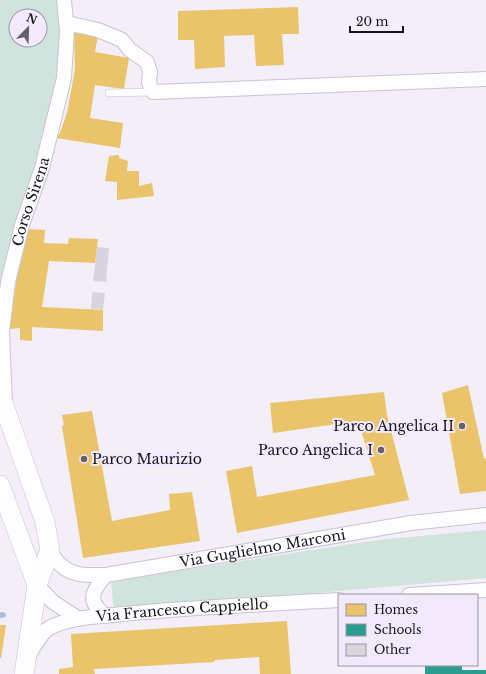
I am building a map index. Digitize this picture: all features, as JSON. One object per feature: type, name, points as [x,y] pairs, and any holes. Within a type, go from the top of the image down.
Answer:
[{"type":"main road","points":[[2,400],[45,522],[50,550],[36,585],[25,668]]},
{"type":"main road","points":[[0,485],[36,585]]},
{"type":"street","name":"Corso Sirena","points":[[2,400],[2,332],[8,282],[22,225],[42,168],[64,78],[68,32],[64,0]]},
{"type":"street","points":[[67,23],[98,30],[122,40],[130,50],[147,62],[150,72],[149,83],[153,92],[486,79]]},
{"type":"street","name":"Via Guglielmo Marconi","points":[[50,550],[60,565],[71,572],[85,575],[106,575],[411,523],[486,514]]},
{"type":"street","points":[[106,575],[96,586],[93,598],[97,609],[106,616]]},
{"type":"street","name":"Via Francesco Cappiello","points":[[36,585],[53,602],[79,618],[147,612],[338,600]]},
{"type":"street","points":[[424,594],[486,590]]},
{"type":"street","points":[[25,668],[38,640],[48,629],[79,618]]},
{"type":"lane","points":[[109,93],[153,92]]},
{"type":"green space","points":[[0,0],[61,0],[64,78],[0,330]]},
{"type":"green space","points":[[486,530],[486,578],[114,611],[111,581],[378,540]]},
{"type":"building: Homes","points":[[298,7],[299,34],[282,34],[284,65],[256,66],[254,35],[224,36],[225,67],[195,69],[194,40],[178,40],[178,11]]},
{"type":"building: Homes","points":[[74,33],[98,36],[95,52],[129,58],[124,89],[95,85],[90,118],[123,123],[120,148],[56,138],[60,133],[67,113],[75,69]]},
{"type":"building: Homes","points":[[119,155],[119,158],[128,161],[127,171],[139,171],[139,186],[152,183],[154,196],[117,200],[117,182],[105,181],[109,156]]},
{"type":"building: Homes","points":[[25,229],[45,230],[44,243],[68,244],[69,238],[98,239],[95,263],[49,261],[42,307],[103,310],[103,331],[32,327],[32,341],[20,340],[20,328],[10,329],[21,245]]},
{"type":"building: Homes","name":"Parco Angelica II","points":[[468,385],[484,459],[486,458],[486,491],[460,494],[442,393]]},
{"type":"building: Homes","name":"Parco Angelica I","points":[[384,392],[387,415],[409,500],[237,533],[226,471],[252,466],[257,497],[375,475],[358,421],[273,433],[270,403]]},
{"type":"building: Homes","name":"Parco Maurizio","points":[[92,411],[112,521],[170,510],[169,494],[192,492],[200,541],[83,558],[62,426],[64,425],[62,415]]},
{"type":"building: Homes","points":[[287,621],[291,674],[260,674],[259,657],[215,660],[214,662],[94,669],[95,674],[59,674],[59,669],[73,667],[71,634]]},
{"type":"building: Homes","points":[[0,625],[6,625],[1,658],[0,658]]},
{"type":"building: Schools","points":[[425,666],[462,666],[462,670],[486,670],[486,674],[425,674]]},
{"type":"building: Other","points":[[97,247],[109,248],[106,282],[93,281]]},
{"type":"building: Other","points":[[92,292],[105,293],[103,310],[91,309]]},
{"type":"place","name":"Parco Angelica II","points":[[462,426]]},
{"type":"place","name":"Parco Angelica I","points":[[381,450]]},
{"type":"place","name":"Parco Maurizio","points":[[84,459]]}]
